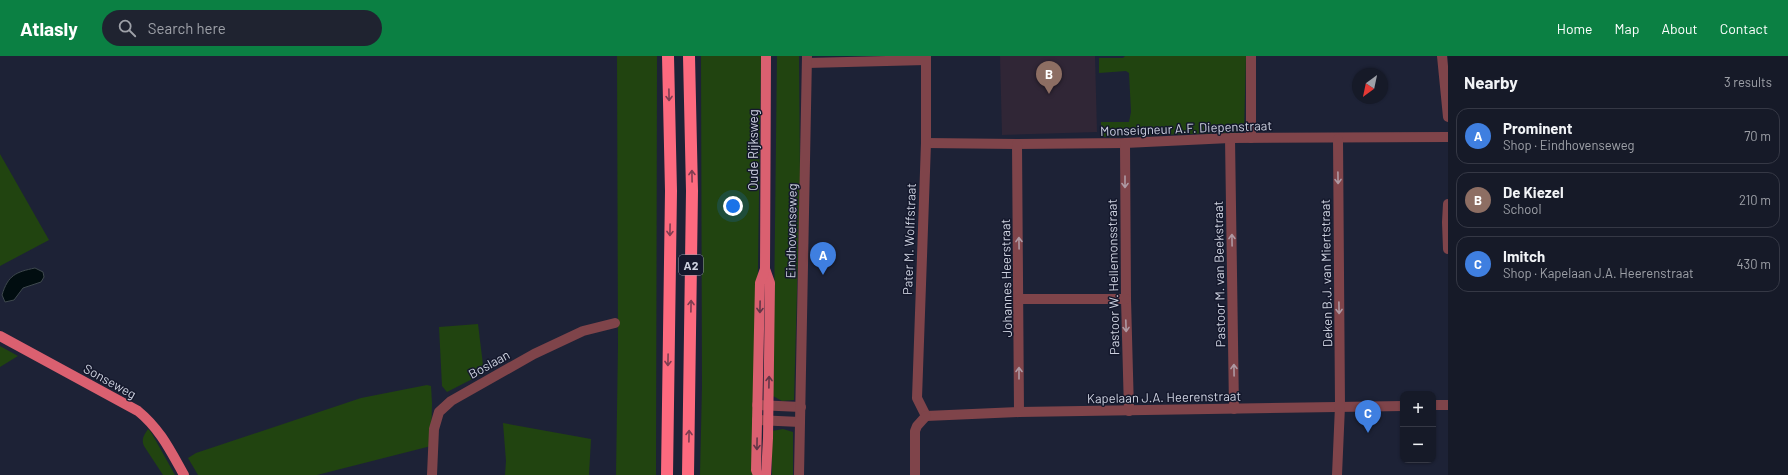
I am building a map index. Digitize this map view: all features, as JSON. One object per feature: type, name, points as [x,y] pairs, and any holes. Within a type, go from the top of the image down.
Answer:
[{"type":"highway","name":"A2","points":[[667,475],[671,191],[668,56]]},
{"type":"highway","name":"A2","points":[[688,475],[692,191],[690,56]]},
{"type":"main road","name":"Oude Rijksweg","points":[[766,56],[765,269],[770,283],[766,475]]},
{"type":"main road","name":"Oude Rijksweg","points":[[758,475],[756,470],[760,282],[765,269]]},
{"type":"main road","name":"Sonseweg","points":[[0,336],[138,411],[161,433],[184,475]]},
{"type":"street","points":[[1251,56],[1251,138]]},
{"type":"street","points":[[1442,56],[1448,117]]},
{"type":"street","points":[[807,59],[926,58]]},
{"type":"street","name":"Pater M. Wolffstraat","points":[[926,58],[926,143],[917,398],[926,416]]},
{"type":"street","name":"Eindhovenseweg","points":[[799,475],[807,59]]},
{"type":"street","name":"Monseigneur A.F. Diepenstraat","points":[[926,143],[1125,143],[1230,138],[1338,139],[1448,137]]},
{"type":"street","name":"Pastoor M. van Beekstraat","points":[[1230,138],[1234,409]]},
{"type":"street","name":"Deken B.J. van Miertstraat","points":[[1337,475],[1340,406],[1338,139]]},
{"type":"street","name":"Pastoor W. Hellemonsstraat","points":[[1125,143],[1126,299],[1129,411]]},
{"type":"street","name":"Johannes Heerstraat","points":[[1017,144],[1020,299],[1019,412]]},
{"type":"street","points":[[1448,204],[1448,249]]},
{"type":"street","points":[[1020,299],[1126,299]]},
{"type":"street","name":"Boslaan","points":[[432,475],[434,429],[440,412],[451,401],[534,354],[583,331],[615,323]]},
{"type":"street","points":[[758,405],[801,407]]},
{"type":"street","points":[[1436,405],[1448,405]]},
{"type":"street","name":"Kapelaan J.A. Heerenstraat","points":[[926,416],[1019,412],[1400,406]]},
{"type":"street","points":[[915,475],[915,431],[917,426],[926,416]]},
{"type":"street","points":[[757,420],[800,422]]},
{"type":"shaded area","points":[[1000,56],[1095,56],[1097,132],[1002,135]]},
{"type":"shaded area","points":[[35,268],[43,272],[44,277],[41,282],[23,288],[14,300],[5,302],[2,295],[4,288],[10,279],[18,273]]},
{"type":"green space","points":[[617,56],[657,56],[656,475],[616,475],[618,345]]},
{"type":"green space","points":[[701,56],[761,56],[755,475],[700,475],[702,386]]},
{"type":"green space","points":[[777,56],[799,56],[800,180],[794,400],[782,401],[773,396]]},
{"type":"green space","points":[[1125,56],[1246,56],[1244,132],[1101,137],[1101,122],[1129,122],[1131,112],[1129,73],[1126,71],[1099,73],[1099,58],[1123,58]]},
{"type":"green space","points":[[0,154],[49,240],[0,266]]},
{"type":"green space","points":[[478,324],[484,373],[447,392],[442,386],[439,327]]},
{"type":"green space","points":[[0,346],[18,356],[0,367]]},
{"type":"green space","points":[[427,385],[431,386],[431,446],[317,475],[198,475],[188,458],[196,453],[361,398]]},
{"type":"green space","points":[[503,423],[591,439],[589,475],[505,475],[506,461]]},
{"type":"green space","points":[[148,429],[175,475],[163,475],[144,446],[143,439]]},
{"type":"green space","points":[[783,429],[793,432],[793,475],[772,475],[772,431]]},
{"type":"place","name":"De Kiezel","points":[[1049,94]]},
{"type":"place","name":"Prominent","points":[[823,275]]},
{"type":"place","name":"Imitch","points":[[1368,433]]}]
